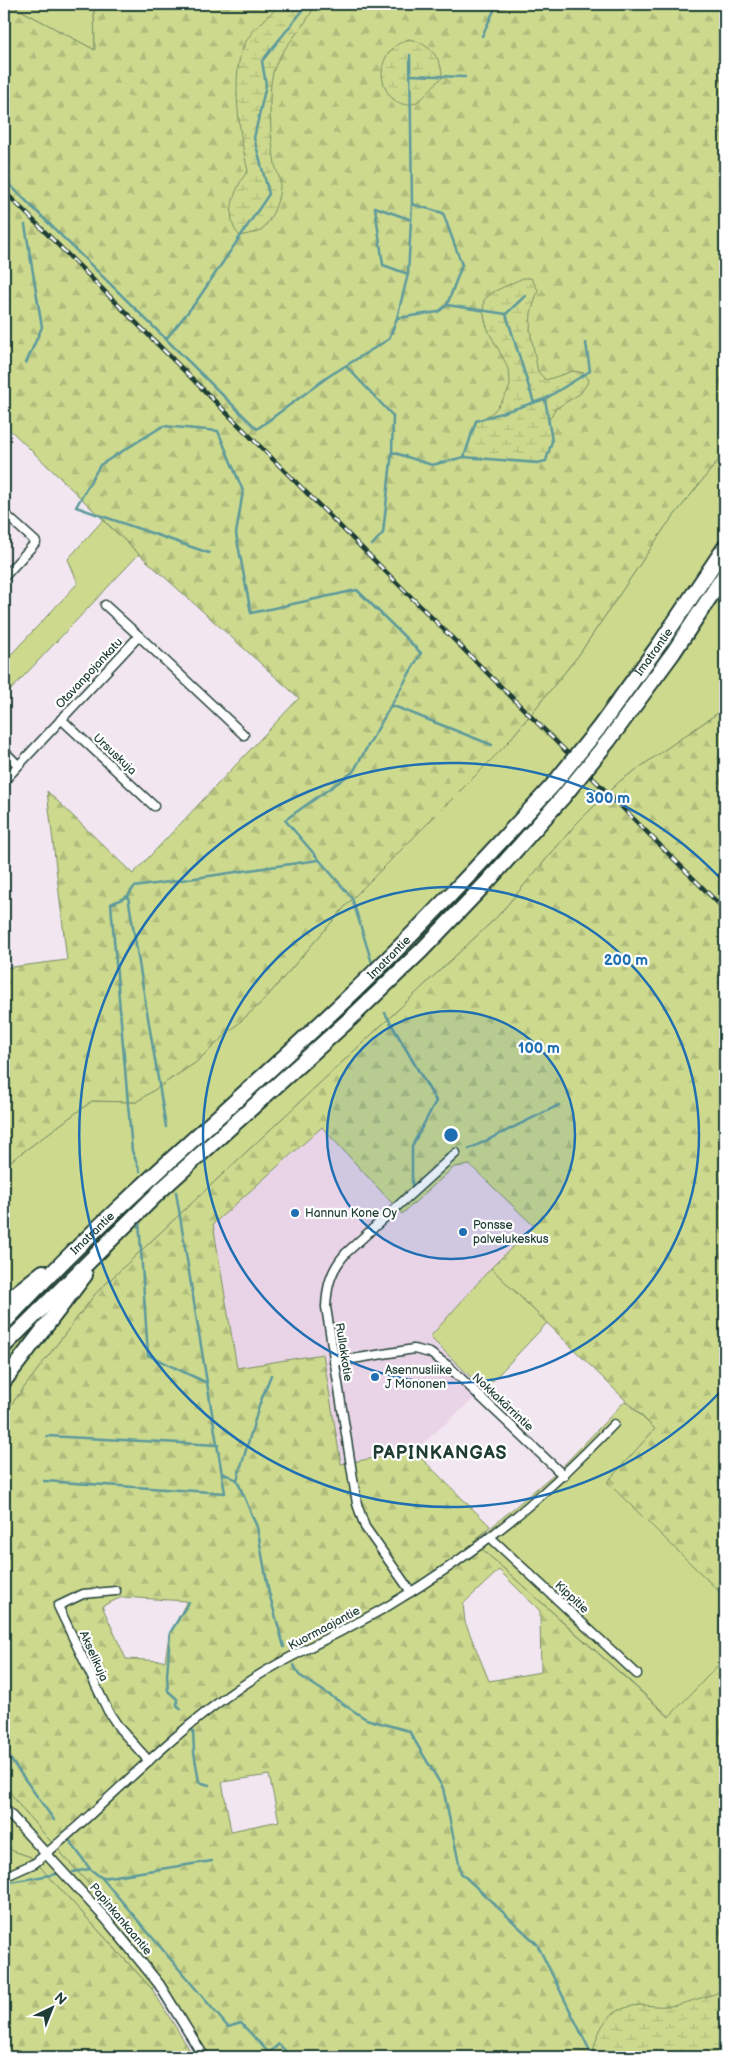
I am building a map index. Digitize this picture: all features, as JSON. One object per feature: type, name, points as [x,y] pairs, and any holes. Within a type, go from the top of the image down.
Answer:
[{"type":"highway","name":"Imatrantie","points":[[4,1323],[76,1248],[181,1149],[339,1006],[477,868],[552,786],[598,729],[725,547]]},
{"type":"highway","name":"Imatrantie","points":[[4,1346],[122,1228],[421,951],[490,879],[562,797],[608,740],[673,653],[725,574]]},
{"type":"highway","points":[[4,1381],[46,1324],[122,1228]]},
{"type":"highway","points":[[4,1303],[76,1248]]},
{"type":"street","points":[[4,512],[36,542],[4,577]]},
{"type":"street","points":[[105,605],[139,636]]},
{"type":"street","name":"Otavanpojankatu","points":[[4,782],[139,636],[244,735]]},
{"type":"street","name":"Ursuskuja","points":[[61,719],[154,806]]},
{"type":"street","points":[[4,751],[18,765]]},
{"type":"street","name":"Rullakkotie","points":[[411,1592],[365,1527],[357,1504],[326,1307],[327,1286],[331,1273],[346,1253],[456,1154]]},
{"type":"street","name":"Nokkakärrintie","points":[[334,1362],[414,1349],[430,1353],[447,1365],[564,1476]]},
{"type":"street","name":"Kuormaajantie","points":[[4,1877],[27,1867],[47,1853],[200,1716],[237,1689],[411,1592],[490,1538],[564,1476],[614,1424]]},
{"type":"street","name":"Kippitie","points":[[490,1538],[636,1674]]},
{"type":"street","name":"Akselikuja","points":[[116,1591],[83,1594],[58,1606],[108,1711],[120,1729],[149,1761]]},
{"type":"street","name":"Papinkankaantie","points":[[4,1808],[106,1919],[159,1984],[204,2057]]},
{"type":"shaded area","points":[[322,1126],[402,1214],[454,1167],[470,1165],[534,1226],[491,1268],[430,1337],[484,1390],[414,1451],[341,1464],[323,1354],[237,1368],[213,1224]]},
{"type":"green space","points":[[4,4],[9,4],[95,50],[94,4],[725,4],[725,452],[665,527],[578,656],[504,747],[349,902],[265,999],[195,1063],[136,1102],[92,1101],[4,1166],[4,968],[67,960],[47,791],[133,874],[299,698],[139,554],[4,424]]},
{"type":"green space","points":[[9,4],[94,4],[95,50]]},
{"type":"green space","points":[[280,4],[315,4],[306,21],[277,62],[271,82],[271,130],[275,164],[280,183],[277,204],[261,231],[240,236],[235,229],[231,213],[232,203],[238,186],[248,171],[238,107],[237,90],[240,58],[244,45],[251,34]]},
{"type":"green space","points":[[409,39],[422,44],[433,52],[440,64],[442,78],[420,100],[406,105],[396,101],[388,93],[383,83],[382,70],[386,58],[394,47]]},
{"type":"green space","points":[[523,278],[531,278],[538,290],[531,313],[530,330],[538,372],[546,380],[573,371],[584,373],[589,380],[581,393],[555,409],[548,422],[552,441],[546,461],[537,463],[464,457],[476,421],[494,411],[510,386],[506,363],[486,324],[484,300],[493,292]]},
{"type":"green space","points":[[725,452],[725,708],[620,781],[577,823],[497,917],[96,1293],[4,1414],[4,1166],[92,1101],[136,1102],[195,1063],[265,999],[349,902],[504,747],[578,656],[665,527]]},
{"type":"green space","points":[[103,520],[139,554],[4,697],[4,662],[78,583],[68,559]]},
{"type":"green space","points":[[725,708],[725,1597],[607,1482],[655,1429],[491,1268],[534,1226],[470,1165],[454,1167],[402,1214],[322,1127],[213,1224],[237,1368],[323,1354],[341,1464],[414,1451],[490,1526],[474,1542],[669,1717],[725,1658],[725,2057],[208,2057],[111,1909],[23,1810],[4,1784],[4,1414],[96,1293],[497,917],[577,823],[620,781]],"holes":[[[499,1570],[540,1611],[541,1672],[489,1681],[465,1622],[463,1604]],[[122,1597],[187,1601],[169,1636],[165,1661],[126,1659],[102,1606]],[[269,1775],[279,1821],[231,1831],[222,1782]]]},
{"type":"green space","points":[[491,1268],[547,1323],[484,1390],[430,1337]]},
{"type":"green space","points":[[625,1401],[655,1429],[608,1482],[725,1597],[725,1658],[670,1717],[474,1542],[562,1467]]},
{"type":"green space","points":[[4,1784],[23,1810],[111,1909],[160,1983],[152,1989],[31,1857],[13,1851],[4,1842]]},
{"type":"green space","points":[[4,1842],[13,1851],[31,1857],[152,1989],[194,2057],[4,2057]]},
{"type":"green space","points":[[725,1987],[725,2057],[592,2057],[601,2029],[611,2015],[619,2010],[640,2005],[671,2006],[714,1994]]},
{"type":"waterway","points":[[166,339],[196,302],[269,194],[254,138],[266,85],[262,61],[308,4]]},
{"type":"waterway","points":[[482,36],[497,4]]},
{"type":"waterway","points":[[4,138],[10,185],[257,429],[329,376],[389,339],[397,318],[408,274],[412,204],[410,55]]},
{"type":"waterway","points":[[410,75],[465,77]]},
{"type":"waterway","points":[[398,318],[438,312],[447,305],[462,265],[443,213],[412,204]]},
{"type":"waterway","points":[[408,274],[383,265],[375,207],[409,219]]},
{"type":"waterway","points":[[25,225],[42,327],[26,363]]},
{"type":"waterway","points":[[506,314],[525,296]]},
{"type":"waterway","points":[[447,305],[506,314]]},
{"type":"waterway","points":[[506,314],[534,403]]},
{"type":"waterway","points":[[464,457],[476,421],[545,399],[590,371],[586,343]]},
{"type":"waterway","points":[[346,366],[393,416],[392,452],[383,533],[372,545]]},
{"type":"waterway","points":[[392,452],[432,465],[464,457],[537,463],[546,461],[552,441],[545,399]]},
{"type":"waterway","points":[[209,553],[76,507],[100,465],[163,426],[218,431],[243,491],[236,534],[251,613],[357,590],[421,653],[353,772],[285,820],[352,898],[372,963]]},
{"type":"waterway","points":[[391,705],[492,745]]},
{"type":"waterway","points":[[140,1171],[132,1151],[111,904],[128,896],[134,887],[318,860]]},
{"type":"waterway","points":[[128,896],[166,1127]]},
{"type":"waterway","points":[[385,1013],[436,1101],[412,1146],[412,1187]]},
{"type":"waterway","points":[[469,1149],[559,1105]]},
{"type":"waterway","points":[[412,1187],[433,1169]]},
{"type":"waterway","points":[[44,1481],[225,1493],[176,1192]]},
{"type":"waterway","points":[[139,1220],[148,1355],[207,1383]]},
{"type":"waterway","points":[[237,1480],[260,1403],[271,1375]]},
{"type":"waterway","points":[[47,1436],[218,1445]]},
{"type":"waterway","points":[[223,1473],[237,1480],[257,1527],[269,1593],[284,1647]]},
{"type":"waterway","points":[[181,1709],[177,1705],[177,1699],[168,1691],[167,1676],[170,1633],[189,1602]]},
{"type":"waterway","points":[[294,1665],[299,1675],[366,1719],[409,1731],[443,1788],[461,1873],[537,1944],[593,2057]]},
{"type":"waterway","points":[[193,1731],[199,1782],[209,1785]]},
{"type":"waterway","points":[[4,1750],[54,1820]]},
{"type":"waterway","points":[[70,1841],[90,1869],[102,1878],[228,2027],[241,2023],[269,2053],[279,2044],[291,2057]]},
{"type":"waterway","points":[[102,1878],[212,1861]]},
{"type":"waterway","points":[[73,1872],[90,1869]]},
{"type":"waterway","points":[[10,1882],[57,1874]]},
{"type":"railway","points":[[4,191],[725,910]]},
{"type":"place","name":"Hannun Kone Oy","points":[[295,1213]]},
{"type":"place","name":"Ponsse palvelukeskus","points":[[463,1232]]},
{"type":"place","name":"Asennusliike J Mononen","points":[[375,1377]]},
{"type":"district","name":"PAPINKANGAS","points":[[440,1453]]}]
